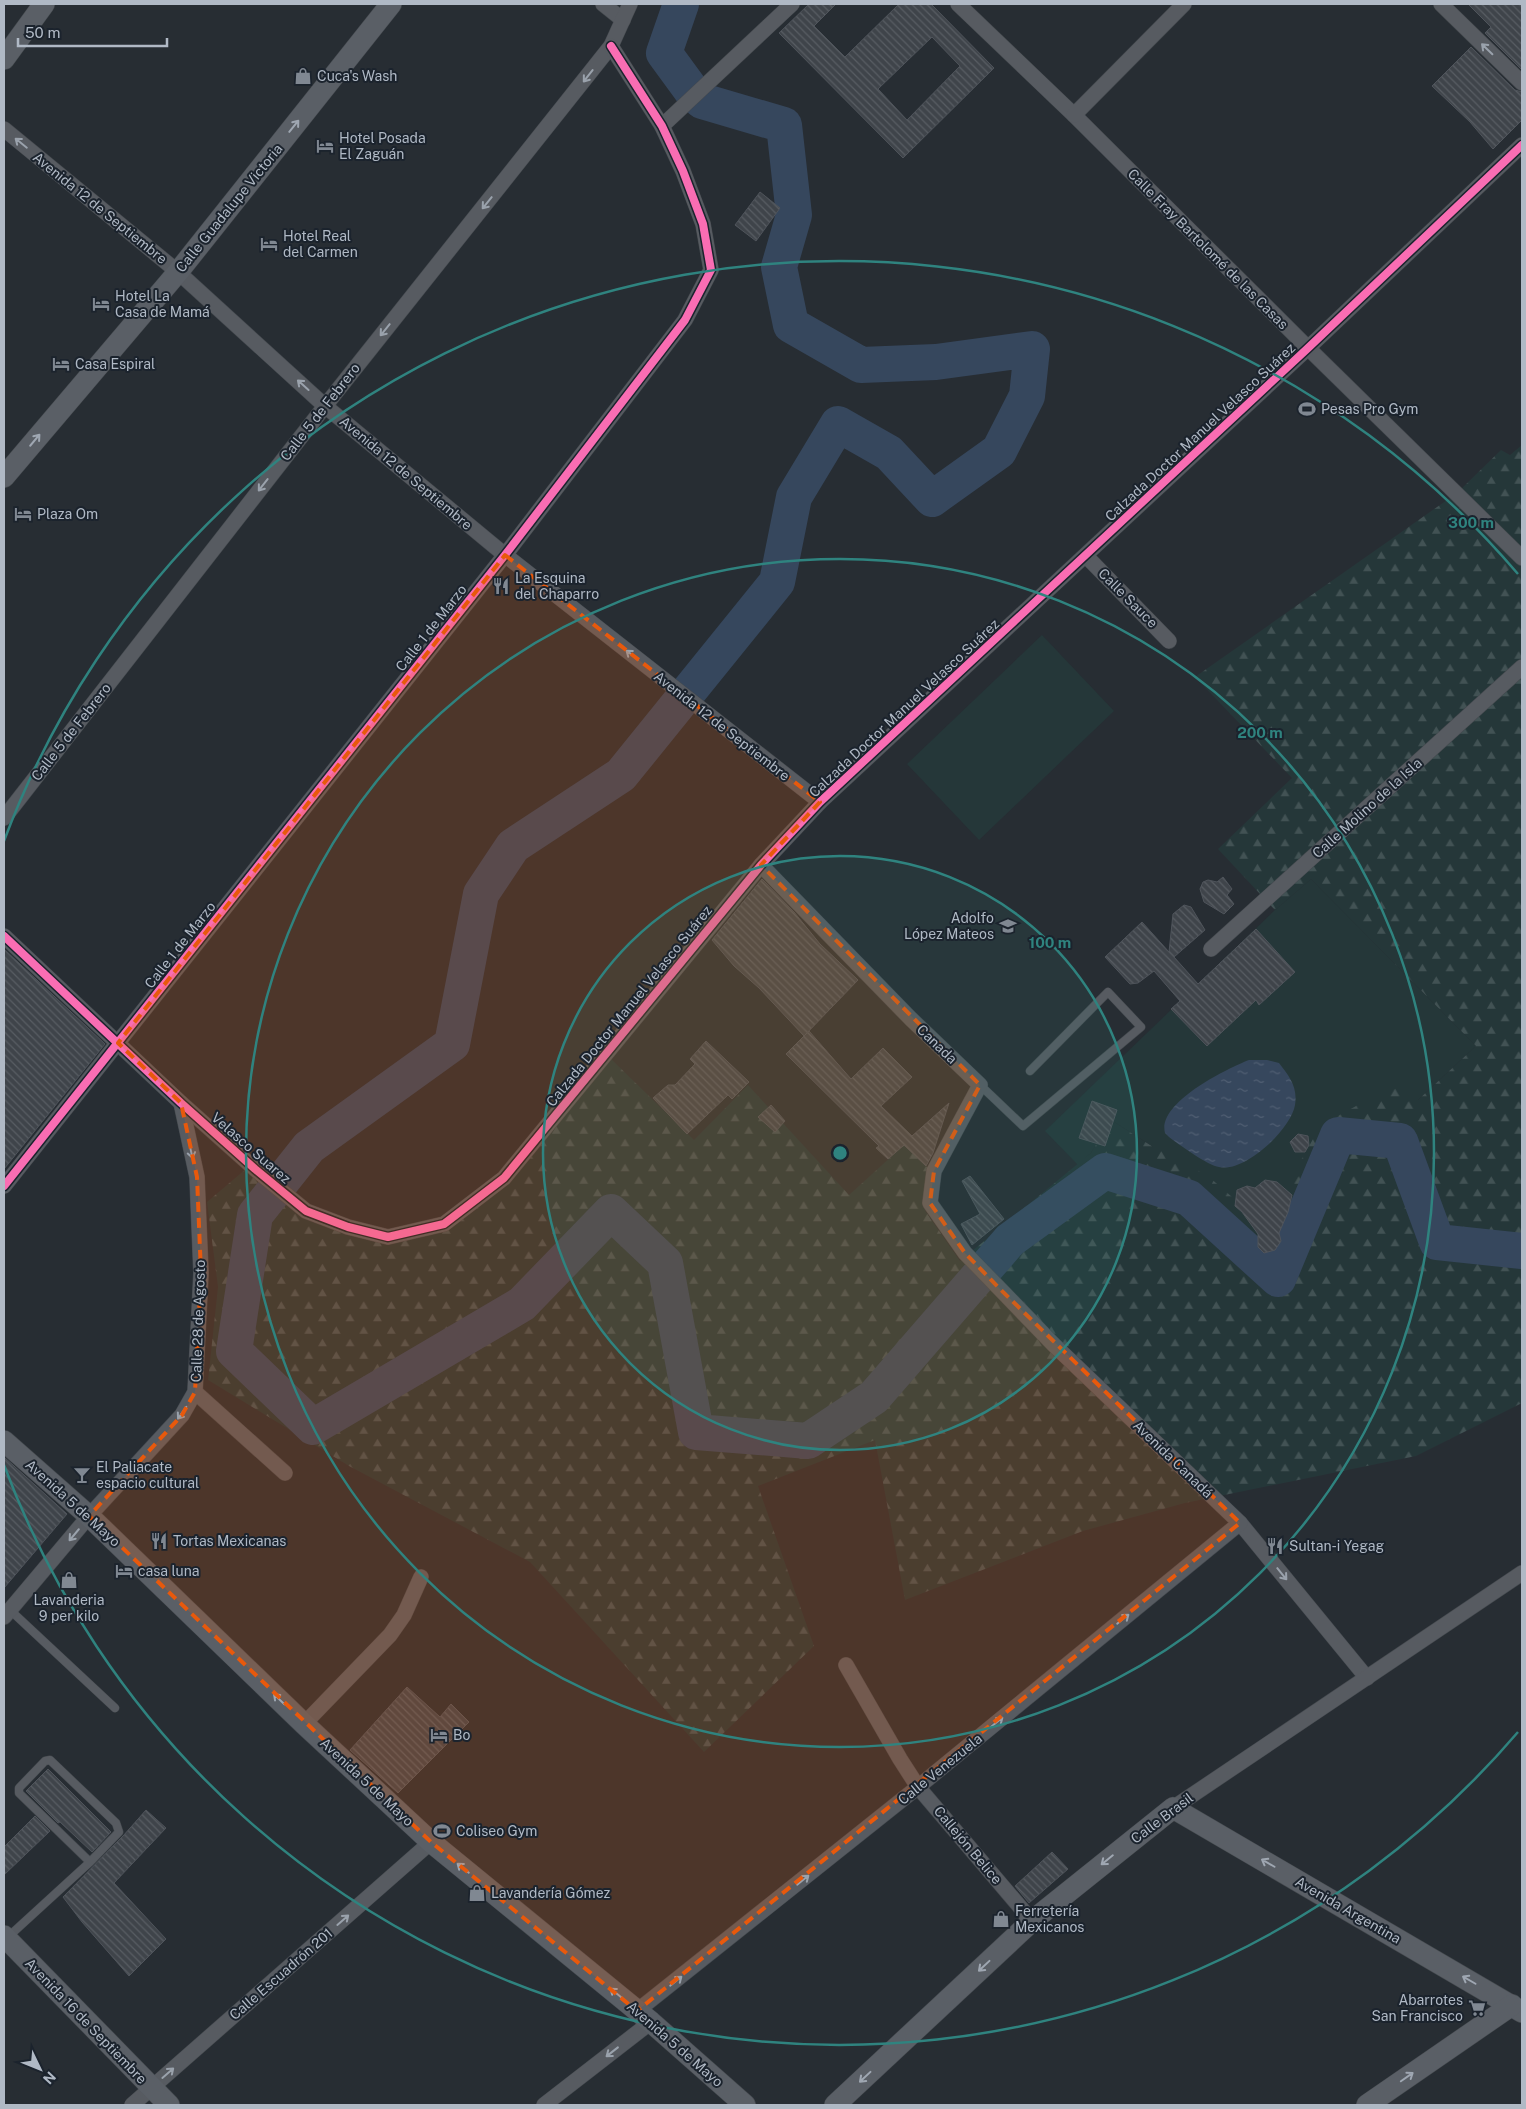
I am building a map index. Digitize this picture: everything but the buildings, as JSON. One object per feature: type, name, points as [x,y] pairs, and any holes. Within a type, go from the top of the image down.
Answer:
[{"type":"main road","points":[[4,59],[44,4]]},
{"type":"main road","name":"Calle Guadalupe Victoria","points":[[4,477],[178,272],[391,4]]},
{"type":"main road","name":"Avenida 5 de Mayo","points":[[4,1441],[89,1516],[304,1724],[431,1842],[644,2016],[745,2105]]},
{"type":"main road","name":"Calle Brasil","points":[[835,2105],[1032,1921],[1173,1808]]},
{"type":"main road","name":"Avenida Argentina","points":[[1173,1808],[1519,2004]]},
{"type":"main road","name":"Avenida 16 de Septiembre","points":[[5,1937],[169,2105]]},
{"type":"main road","points":[[1367,2105],[1519,2004]]},
{"type":"street","points":[[603,4],[623,20]]},
{"type":"street","name":"Calle 5 de Febrero","points":[[4,818],[325,406],[611,46],[630,4]]},
{"type":"street","points":[[662,126],[792,4]]},
{"type":"street","name":"Calle Fray Bartolomé de las Casas","points":[[958,4],[1074,115],[1522,558]]},
{"type":"street","points":[[1074,115],[1184,4]]},
{"type":"street","points":[[1441,4],[1522,83]]},
{"type":"street","name":"Calle 1 de Marzo","points":[[4,1186],[505,555],[684,320],[711,270],[703,224],[683,171],[662,126],[611,46]]},
{"type":"street","name":"Avenida 12 de Septiembre","points":[[4,129],[178,272],[325,406],[505,555],[820,802]]},
{"type":"street","name":"Calzada Doctor Manuel Velasco Suárez","points":[[306,1211],[348,1227],[388,1237],[444,1224],[504,1178],[761,865],[820,802],[1086,556],[1522,145]]},
{"type":"street","name":"Calle Sauce","points":[[1086,556],[1169,641]]},
{"type":"street","name":"Calle Molino de la Isla","points":[[1211,949],[1522,667]]},
{"type":"street","name":"Canada","points":[[761,865],[911,1019],[980,1085]]},
{"type":"street","points":[[4,936],[181,1103]]},
{"type":"street","name":"Avenida Canadá","points":[[980,1085],[934,1171],[930,1204],[965,1253],[1053,1344],[1240,1523],[1367,1678]]},
{"type":"street","name":"Velasco Suarez","points":[[181,1103],[255,1169],[306,1211]]},
{"type":"street","name":"Calle 28 de Agosto","points":[[7,1613],[89,1516],[182,1415],[195,1392],[201,1273],[197,1177],[181,1103]]},
{"type":"street","points":[[195,1392],[286,1473]]},
{"type":"street","name":"Calle Venezuela","points":[[544,2105],[644,2016],[918,1787],[1240,1523]]},
{"type":"street","name":"Calle Brasil","points":[[1173,1808],[1522,1573]]},
{"type":"street","points":[[304,1724],[390,1635],[404,1615],[421,1577]]},
{"type":"street","name":"Callejón Belice","points":[[846,1664],[918,1787],[1032,1921]]},
{"type":"street","name":"Calle Escuadrón 201","points":[[132,2105],[431,1842]]},
{"type":"lane","points":[[980,1085],[1023,1126],[1141,1027],[1108,992],[1030,1071]]},
{"type":"lane","points":[[7,1613],[115,1708]]},
{"type":"lane","points":[[5,1937],[90,1862],[119,1832],[116,1824],[50,1760],[45,1761],[19,1788],[18,1793],[90,1862]]},
{"type":"highlighted area","points":[[505,555],[820,802],[761,865],[980,1085],[934,1171],[930,1203],[965,1253],[1240,1523],[637,2011],[431,1842],[89,1516],[182,1415],[195,1392],[201,1273],[197,1177],[181,1103],[118,1043]]},
{"type":"green space","points":[[1522,445],[1522,1403],[1416,1456],[1185,1503],[1083,1531],[905,1600],[875,1440],[758,1486],[814,1646],[704,1752],[530,1562],[349,1466],[208,1380],[218,1287],[207,1202],[247,1168],[346,1234],[446,1228],[507,1181],[606,1054],[694,1140],[748,1085],[849,1195],[904,1145],[928,1168],[923,1203],[926,1212],[960,1261],[1091,1153],[1111,1120],[1150,1145],[1208,1176],[1264,1225],[1321,1125],[1395,1085],[1418,1100],[1476,1046],[1311,879],[1275,910],[1218,849],[1292,778],[1195,677],[1457,493],[1501,450],[1510,455]]},
{"type":"green space","points":[[1042,635],[1114,711],[979,840],[907,764]]},
{"type":"green space","points":[[1311,879],[1476,1046],[1418,1100],[1264,1226],[1150,1145],[1111,1120],[1091,1153],[1078,1165],[1045,1131],[1275,910]]},
{"type":"water","points":[[1249,1060],[1267,1060],[1279,1063],[1294,1087],[1296,1099],[1292,1115],[1276,1137],[1253,1156],[1230,1167],[1214,1166],[1169,1137],[1165,1133],[1165,1122],[1172,1110],[1182,1099],[1195,1089],[1210,1079]]},
{"type":"waterway","points":[[681,4],[664,53],[694,94],[702,101],[784,125],[794,215],[779,267],[791,325],[861,365],[936,362],[1032,349],[1027,396],[999,451],[932,499],[889,453],[838,424],[794,497],[777,582],[621,775],[513,846],[481,894],[452,1044],[309,1147],[255,1215],[234,1351],[313,1427],[522,1304],[611,1212],[665,1263],[696,1432],[808,1441],[874,1397],[1010,1240],[1105,1171],[1189,1198],[1278,1279],[1338,1135],[1400,1141],[1437,1242],[1522,1251]]},
{"type":"cycle path","points":[[4,1186],[505,555],[685,320],[711,270],[703,224],[683,171],[662,126],[611,46]]},
{"type":"cycle path","points":[[4,936],[181,1103],[255,1169],[306,1211],[348,1227],[388,1237],[444,1224],[504,1178],[761,865],[820,802],[1308,348],[1522,145]]},
{"type":"place","name":"Cuca's Wash","points":[[303,76]]},
{"type":"place","name":"Hotel Posada El Zaguán","points":[[325,146]]},
{"type":"place","name":"Hotel Real del Carmen","points":[[269,244]]},
{"type":"place","name":"Hotel La Casa de Mamá","points":[[101,304]]},
{"type":"place","name":"Casa Espiral","points":[[61,364]]},
{"type":"place","name":"Pesas Pro Gym","points":[[1307,409]]},
{"type":"place","name":"Plaza Om","points":[[23,514]]},
{"type":"place","name":"La Esquina del Chaparro","points":[[501,586]]},
{"type":"place","name":"Adolfo López Mateos","points":[[1008,926]]},
{"type":"place","name":"El Paliacate espacio cultural","points":[[82,1475]]},
{"type":"place","name":"Tortas Mexicanas","points":[[159,1541]]},
{"type":"place","name":"Sultan-i Yegag","points":[[1275,1546]]},
{"type":"place","name":"casa luna","points":[[124,1571]]},
{"type":"place","name":"Lavanderia 9 per kilo","points":[[69,1580]]},
{"type":"place","name":"Bo","points":[[439,1735]]},
{"type":"place","name":"Coliseo Gym","points":[[442,1831]]},
{"type":"place","name":"Lavandería Gómez","points":[[477,1893]]},
{"type":"place","name":"Ferretería Mexicanos","points":[[1001,1919]]},
{"type":"place","name":"Abarrotes San Francisco","points":[[1477,2008]]}]
